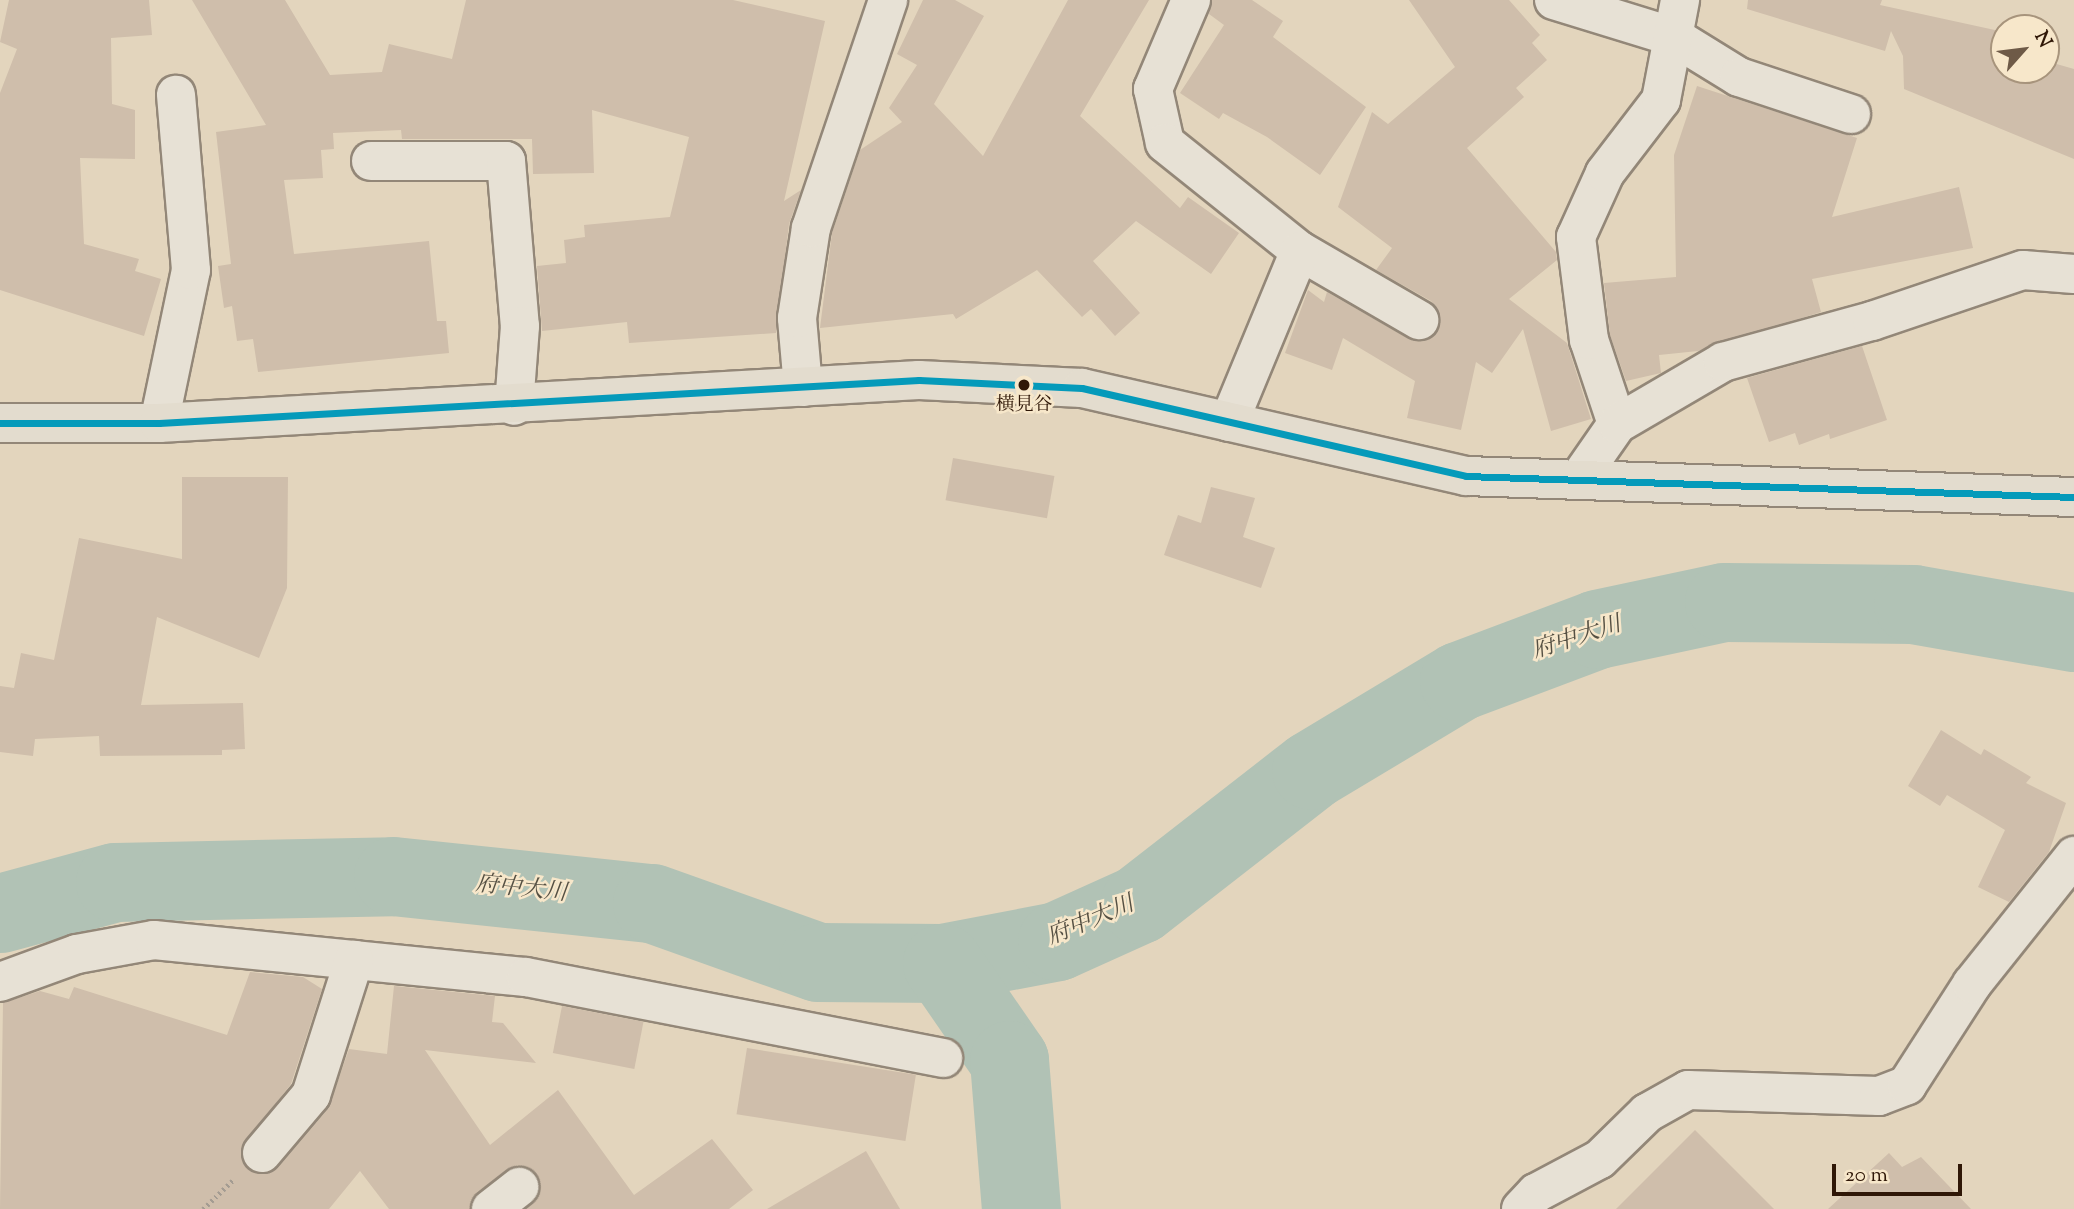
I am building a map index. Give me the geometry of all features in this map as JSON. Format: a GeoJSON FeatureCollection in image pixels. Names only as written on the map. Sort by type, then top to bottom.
{"type":"FeatureCollection","features":[{"type":"Feature","properties":{"kind":"main road"},"geometry":{"type":"LineString","coordinates":[[0,423],[159,423],[514,406],[919,380],[1082,388],[1466,476],[2074,497]]}},
{"type":"Feature","properties":{"kind":"street"},"geometry":{"type":"LineString","coordinates":[[803,387],[797,318],[811,228],[888,0]]}},
{"type":"Feature","properties":{"kind":"street"},"geometry":{"type":"LineString","coordinates":[[1191,0],[1153,89],[1165,143],[1300,251],[1419,320]]}},
{"type":"Feature","properties":{"kind":"street"},"geometry":{"type":"LineString","coordinates":[[1553,0],[1677,18],[1739,77],[1851,114]]}},
{"type":"Feature","properties":{"kind":"street"},"geometry":{"type":"LineString","coordinates":[[1617,424],[1589,340],[1576,237],[1605,173],[1661,100],[1677,18]]}},
{"type":"Feature","properties":{"kind":"street"},"geometry":{"type":"LineString","coordinates":[[159,423],[191,270],[176,95]]}},
{"type":"Feature","properties":{"kind":"street"},"geometry":{"type":"LineString","coordinates":[[371,161],[506,161],[520,326],[514,406]]}},
{"type":"Feature","properties":{"kind":"street"},"geometry":{"type":"LineString","coordinates":[[1229,422],[1300,251]]}},
{"type":"Feature","properties":{"kind":"street"},"geometry":{"type":"LineString","coordinates":[[1578,481],[1617,424],[1723,362],[1872,321],[2023,270],[2074,274]]}},
{"type":"Feature","properties":{"kind":"street"},"geometry":{"type":"LineString","coordinates":[[1521,1209],[1536,1193],[1600,1159],[1647,1113],[1688,1090],[1879,1096],[1907,1085],[1972,984],[2074,856]]}},
{"type":"Feature","properties":{"kind":"street"},"geometry":{"type":"LineString","coordinates":[[0,982],[77,954],[154,940],[526,977],[943,1058]]}},
{"type":"Feature","properties":{"kind":"street"},"geometry":{"type":"LineString","coordinates":[[262,1153],[311,1095],[335,1035],[354,960]]}},
{"type":"Feature","properties":{"kind":"building"},"geometry":{"type":"Polygon","coordinates":[[[9,0],[149,0],[152,35],[111,38],[112,104],[135,110],[135,159],[80,158],[84,244],[139,259],[135,271],[161,279],[144,336],[0,290],[0,93],[17,49],[0,42],[9,0]]]}},
{"type":"Feature","properties":{"kind":"building"},"geometry":{"type":"Polygon","coordinates":[[[192,0],[285,0],[330,75],[382,72],[389,44],[452,59],[466,0],[733,0],[825,21],[784,201],[801,190],[789,224],[776,333],[629,343],[627,322],[542,331],[537,266],[566,263],[564,240],[585,237],[584,225],[670,217],[689,137],[592,110],[594,173],[533,174],[532,139],[402,139],[401,130],[333,133],[334,149],[321,150],[323,178],[284,180],[294,254],[429,241],[437,321],[446,321],[449,353],[258,372],[253,339],[237,341],[232,306],[224,308],[218,266],[231,264],[216,132],[266,125],[192,0]]]}},
{"type":"Feature","properties":{"kind":"building"},"geometry":{"type":"Polygon","coordinates":[[[923,0],[955,0],[984,16],[934,104],[983,156],[1068,0],[1149,0],[1080,116],[1180,208],[1188,197],[1239,233],[1211,274],[1136,221],[1093,261],[1140,313],[1115,336],[1091,309],[1082,317],[1037,270],[956,319],[953,314],[820,328],[832,233],[860,150],[902,122],[889,108],[917,65],[897,54],[923,0]]]}},
{"type":"Feature","properties":{"kind":"building"},"geometry":{"type":"Polygon","coordinates":[[[1212,0],[1252,0],[1283,21],[1273,37],[1366,107],[1320,175],[1267,137],[1223,113],[1219,119],[1180,93],[1224,25],[1209,14],[1212,0]]]}},
{"type":"Feature","properties":{"kind":"building"},"geometry":{"type":"Polygon","coordinates":[[[1409,0],[1509,0],[1540,35],[1532,43],[1547,60],[1516,88],[1524,97],[1467,148],[1556,252],[1557,260],[1509,299],[1567,343],[1591,419],[1551,431],[1523,329],[1492,373],[1476,362],[1461,430],[1407,418],[1415,381],[1343,338],[1332,370],[1285,353],[1308,290],[1324,302],[1327,292],[1409,339],[1429,339],[1438,330],[1441,319],[1431,301],[1376,270],[1392,248],[1338,207],[1372,112],[1388,124],[1455,67],[1409,0]]]}},
{"type":"Feature","properties":{"kind":"building"},"geometry":{"type":"Polygon","coordinates":[[[1748,0],[1882,0],[1880,5],[1990,29],[1990,84],[2060,84],[2060,65],[2074,69],[2074,159],[1904,89],[1903,56],[1891,31],[1885,51],[1747,9],[1748,0]]]}},
{"type":"Feature","properties":{"kind":"building"},"geometry":{"type":"Polygon","coordinates":[[[1697,86],[1857,138],[1832,217],[1959,187],[1973,248],[1812,279],[1821,312],[1698,351],[1659,355],[1661,373],[1626,381],[1610,335],[1604,283],[1676,277],[1674,155],[1697,86]]]}},
{"type":"Feature","properties":{"kind":"building"},"geometry":{"type":"Polygon","coordinates":[[[1862,346],[1887,420],[1830,439],[1829,434],[1799,445],[1795,433],[1769,442],[1747,378],[1862,346]]]}},
{"type":"Feature","properties":{"kind":"building"},"geometry":{"type":"Polygon","coordinates":[[[953,458],[1054,476],[1047,518],[946,500],[953,458]]]}},
{"type":"Feature","properties":{"kind":"building"},"geometry":{"type":"Polygon","coordinates":[[[182,477],[288,477],[287,588],[259,658],[157,617],[141,705],[243,703],[245,749],[222,750],[222,755],[100,756],[99,736],[35,739],[33,756],[0,752],[0,686],[14,688],[21,653],[54,660],[79,538],[182,559],[182,477]]]}},
{"type":"Feature","properties":{"kind":"building"},"geometry":{"type":"Polygon","coordinates":[[[1211,487],[1255,498],[1243,537],[1275,548],[1261,588],[1164,555],[1178,515],[1201,523],[1211,487]]]}},
{"type":"Feature","properties":{"kind":"building"},"geometry":{"type":"Polygon","coordinates":[[[1941,730],[1981,755],[1984,749],[2031,777],[2026,783],[2066,803],[2049,852],[2009,902],[1978,887],[2005,830],[1947,795],[1940,806],[1908,786],[1941,730]]]}},
{"type":"Feature","properties":{"kind":"building"},"geometry":{"type":"Polygon","coordinates":[[[250,972],[303,977],[322,989],[291,1084],[241,1148],[242,1161],[257,1174],[278,1168],[328,1109],[349,1049],[387,1054],[394,986],[495,996],[492,1022],[503,1023],[536,1063],[425,1050],[490,1145],[558,1090],[634,1195],[712,1139],[753,1190],[729,1209],[526,1209],[540,1183],[528,1167],[517,1165],[477,1192],[470,1209],[389,1209],[360,1171],[329,1209],[0,1209],[3,1003],[40,991],[69,999],[74,987],[227,1035],[250,972]]]}},
{"type":"Feature","properties":{"kind":"building"},"geometry":{"type":"Polygon","coordinates":[[[562,1006],[643,1022],[634,1069],[553,1053],[562,1006]]]}},
{"type":"Feature","properties":{"kind":"building"},"geometry":{"type":"Polygon","coordinates":[[[747,1048],[916,1075],[905,1141],[737,1114],[747,1048]]]}},
{"type":"Feature","properties":{"kind":"building"},"geometry":{"type":"Polygon","coordinates":[[[1695,1130],[1774,1209],[1616,1209],[1695,1130]]]}},
{"type":"Feature","properties":{"kind":"building"},"geometry":{"type":"Polygon","coordinates":[[[866,1151],[900,1209],[767,1209],[866,1151]]]}},
{"type":"Feature","properties":{"kind":"building"},"geometry":{"type":"Polygon","coordinates":[[[1889,1153],[1902,1167],[1921,1157],[1971,1209],[1828,1209],[1889,1153]]]}},
{"type":"Feature","properties":{"kind":"waterway","name":"府中大川"},"geometry":{"type":"LineString","coordinates":[[0,913],[115,882],[393,876],[652,903],[818,962],[942,963],[1057,941],[1139,904],[1311,770],[1459,681],[1597,629],[1724,602],[1913,604],[2074,632]]}},
{"type":"Feature","properties":{"kind":"waterway"},"geometry":{"type":"LineString","coordinates":[[942,963],[1009,1060],[1021,1209]]}},
{"type":"Feature","properties":{"kind":"transit line"},"geometry":{"type":"LineString","coordinates":[[0,423],[159,423],[919,380],[1082,388],[1466,476],[2074,497]]}},
{"type":"Feature","properties":{"kind":"place","name":"横見谷"},"geometry":{"type":"Point","coordinates":[1024,385]}}]}
